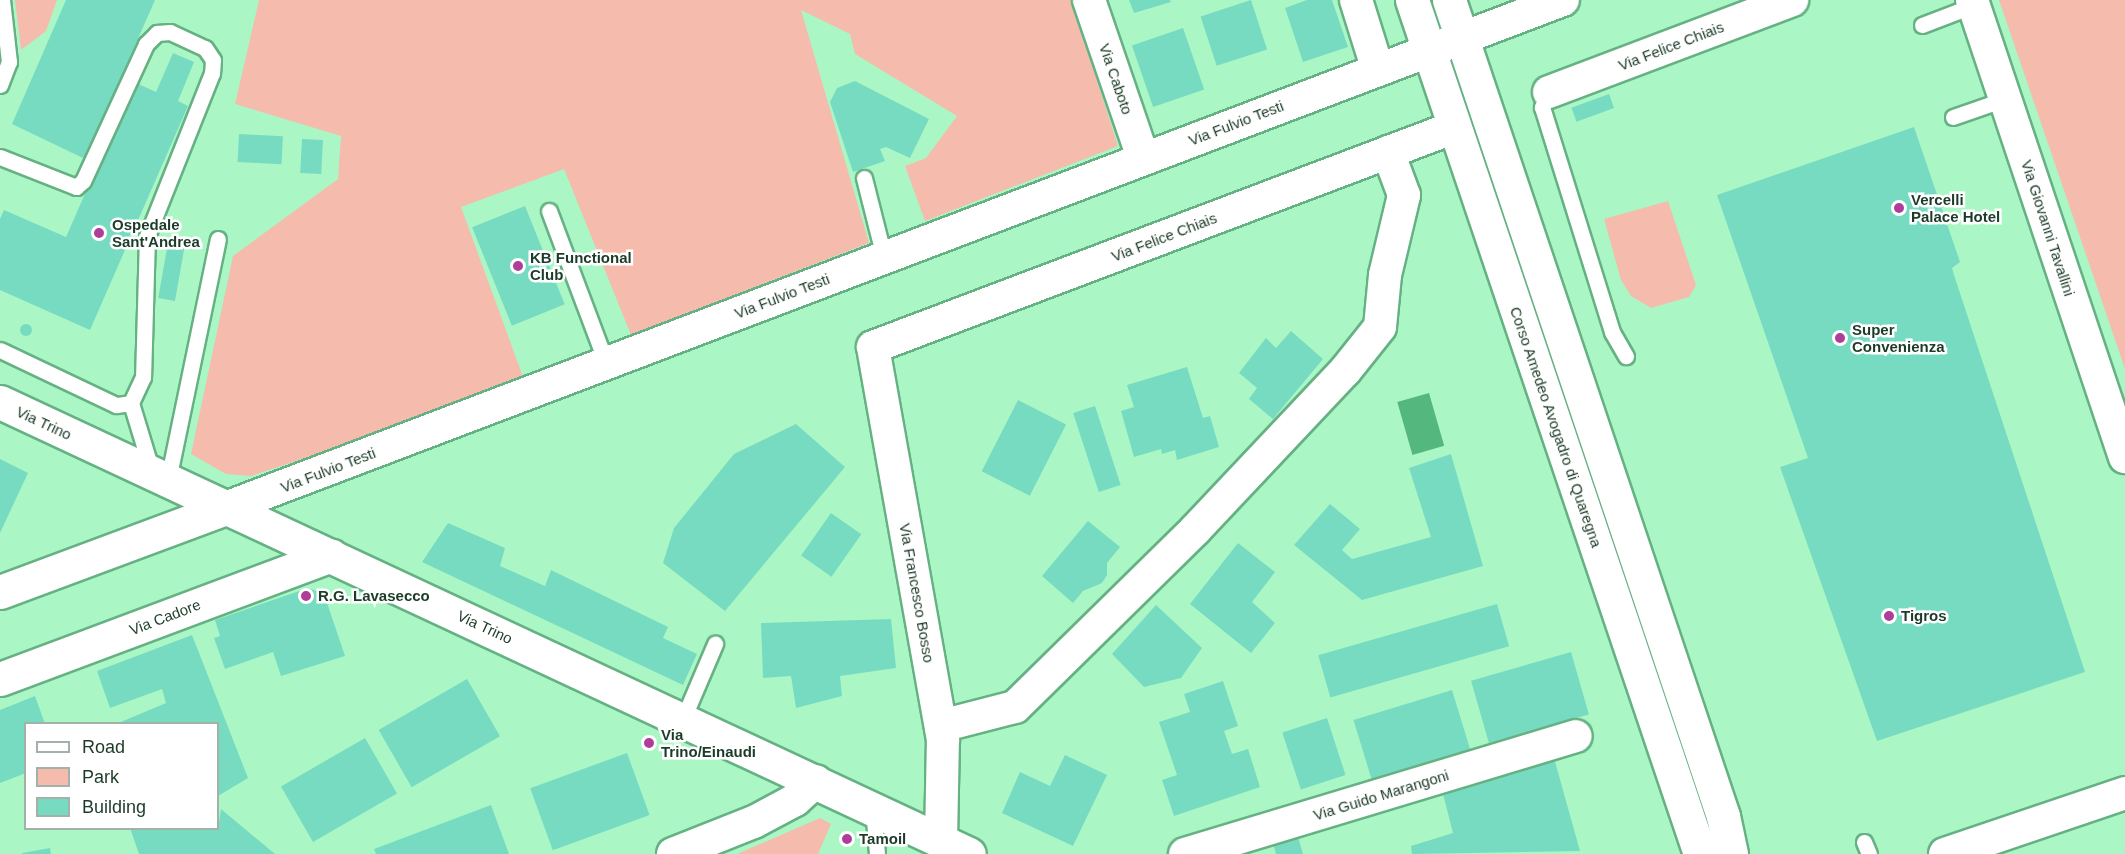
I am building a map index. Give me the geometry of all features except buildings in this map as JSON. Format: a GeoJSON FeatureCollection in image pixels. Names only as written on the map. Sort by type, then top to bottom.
{"type":"FeatureCollection","features":[{"type":"Feature","properties":{"kind":"main road","name":"Corso Amedeo Avogadro di Quaregna"},"geometry":{"type":"LineString","coordinates":[[1412,0],[1700,854]]}},
{"type":"Feature","properties":{"kind":"main road"},"geometry":{"type":"LineString","coordinates":[[1449,0],[1723,816],[1731,854]]}},
{"type":"Feature","properties":{"kind":"main road","name":"Via Trino"},"geometry":{"type":"LineString","coordinates":[[0,402],[955,847]]}},
{"type":"Feature","properties":{"kind":"main road","name":"Via Fulvio Testi"},"geometry":{"type":"LineString","coordinates":[[0,592],[228,507]]}},
{"type":"Feature","properties":{"kind":"main road","name":"Via Cadore"},"geometry":{"type":"LineString","coordinates":[[0,679],[331,555]]}},
{"type":"Feature","properties":{"kind":"street","name":"Via Caboto"},"geometry":{"type":"LineString","coordinates":[[1089,0],[1143,158]]}},
{"type":"Feature","properties":{"kind":"street"},"geometry":{"type":"LineString","coordinates":[[1356,0],[1378,70]]}},
{"type":"Feature","properties":{"kind":"street","name":"Via Fulvio Testi"},"geometry":{"type":"LineString","coordinates":[[228,507],[1429,51],[1462,38],[1510,9],[1563,0]]}},
{"type":"Feature","properties":{"kind":"street","name":"Via Felice Chiais"},"geometry":{"type":"LineString","coordinates":[[1549,92],[1792,0]]}},
{"type":"Feature","properties":{"kind":"street","name":"Via Giovanni Tavallini"},"geometry":{"type":"LineString","coordinates":[[1973,2],[2125,457]]}},
{"type":"Feature","properties":{"kind":"street","name":"Via Felice Chiais"},"geometry":{"type":"LineString","coordinates":[[873,347],[1455,127]]}},
{"type":"Feature","properties":{"kind":"street"},"geometry":{"type":"LineString","coordinates":[[941,726],[1015,706],[1203,521],[1345,371],[1380,327],[1385,275],[1404,195],[1388,152]]}},
{"type":"Feature","properties":{"kind":"street","name":"Via Francesco Bosso"},"geometry":{"type":"LineString","coordinates":[[873,347],[941,726],[955,847]]}},
{"type":"Feature","properties":{"kind":"street","name":"Via Guido Marangoni"},"geometry":{"type":"LineString","coordinates":[[1185,854],[1576,736]]}},
{"type":"Feature","properties":{"kind":"street"},"geometry":{"type":"LineString","coordinates":[[673,854],[754,822],[795,800],[816,781]]}},
{"type":"Feature","properties":{"kind":"street"},"geometry":{"type":"LineString","coordinates":[[1945,854],[2125,793]]}},
{"type":"Feature","properties":{"kind":"lane"},"geometry":{"type":"LineString","coordinates":[[0,85],[9,62],[3,0]]}},
{"type":"Feature","properties":{"kind":"lane"},"geometry":{"type":"LineString","coordinates":[[1922,25],[1973,2]]}},
{"type":"Feature","properties":{"kind":"lane"},"geometry":{"type":"LineString","coordinates":[[0,157],[76,188],[83,181],[146,44],[157,33],[170,32],[206,48],[213,60],[212,73],[147,236],[143,377],[130,403],[160,476]]}},
{"type":"Feature","properties":{"kind":"lane"},"geometry":{"type":"LineString","coordinates":[[1549,92],[1542,107],[1612,332],[1626,356]]}},
{"type":"Feature","properties":{"kind":"lane"},"geometry":{"type":"LineString","coordinates":[[1953,117],[2005,99]]}},
{"type":"Feature","properties":{"kind":"lane"},"geometry":{"type":"LineString","coordinates":[[864,178],[884,257]]}},
{"type":"Feature","properties":{"kind":"lane"},"geometry":{"type":"LineString","coordinates":[[549,211],[606,363]]}},
{"type":"Feature","properties":{"kind":"lane"},"geometry":{"type":"LineString","coordinates":[[160,476],[218,239]]}},
{"type":"Feature","properties":{"kind":"lane"},"geometry":{"type":"LineString","coordinates":[[0,350],[116,405],[130,403]]}},
{"type":"Feature","properties":{"kind":"lane"},"geometry":{"type":"LineString","coordinates":[[683,719],[715,644]]}},
{"type":"Feature","properties":{"kind":"lane"},"geometry":{"type":"LineString","coordinates":[[873,808],[877,854]]}},
{"type":"Feature","properties":{"kind":"green space"},"geometry":{"type":"Polygon","coordinates":[[[15,0],[57,0],[46,31],[21,50],[15,0]]]}},
{"type":"Feature","properties":{"kind":"green space"},"geometry":{"type":"Polygon","coordinates":[[[259,0],[1071,0],[1118,146],[925,221],[905,166],[926,158],[957,116],[855,54],[850,34],[801,10],[869,243],[631,335],[564,169],[461,207],[523,377],[386,431],[251,476],[226,474],[191,454],[233,256],[338,179],[341,136],[235,104],[259,0]]]}},
{"type":"Feature","properties":{"kind":"green space"},"geometry":{"type":"Polygon","coordinates":[[[1999,0],[2125,0],[2125,369],[1999,0]]]}},
{"type":"Feature","properties":{"kind":"green space"},"geometry":{"type":"Polygon","coordinates":[[[1668,201],[1696,285],[1689,297],[1651,308],[1631,296],[1621,280],[1604,219],[1668,201]]]}},
{"type":"Feature","properties":{"kind":"green space"},"geometry":{"type":"Polygon","coordinates":[[[820,818],[831,824],[818,854],[737,854],[820,818]]]}},
{"type":"Feature","properties":{"kind":"shaded area"},"geometry":{"type":"Polygon","coordinates":[[[1429,393],[1444,446],[1412,455],[1397,402],[1429,393]]]}},
{"type":"Feature","properties":{"kind":"place","name":"Vercelli Palace Hotel"},"geometry":{"type":"Point","coordinates":[1899,208]}},
{"type":"Feature","properties":{"kind":"place","name":"Ospedale Sant'Andrea"},"geometry":{"type":"Point","coordinates":[99,233]}},
{"type":"Feature","properties":{"kind":"place","name":"KB Functional Club"},"geometry":{"type":"Point","coordinates":[518,266]}},
{"type":"Feature","properties":{"kind":"place","name":"Super Convenienza"},"geometry":{"type":"Point","coordinates":[1840,338]}},
{"type":"Feature","properties":{"kind":"place","name":"R.G. Lavasecco"},"geometry":{"type":"Point","coordinates":[306,596]}},
{"type":"Feature","properties":{"kind":"place","name":"Tigros"},"geometry":{"type":"Point","coordinates":[1889,616]}},
{"type":"Feature","properties":{"kind":"place","name":"Via Trino/Einaudi"},"geometry":{"type":"Point","coordinates":[649,743]}},
{"type":"Feature","properties":{"kind":"place","name":"Tamoil"},"geometry":{"type":"Point","coordinates":[847,839]}}]}
